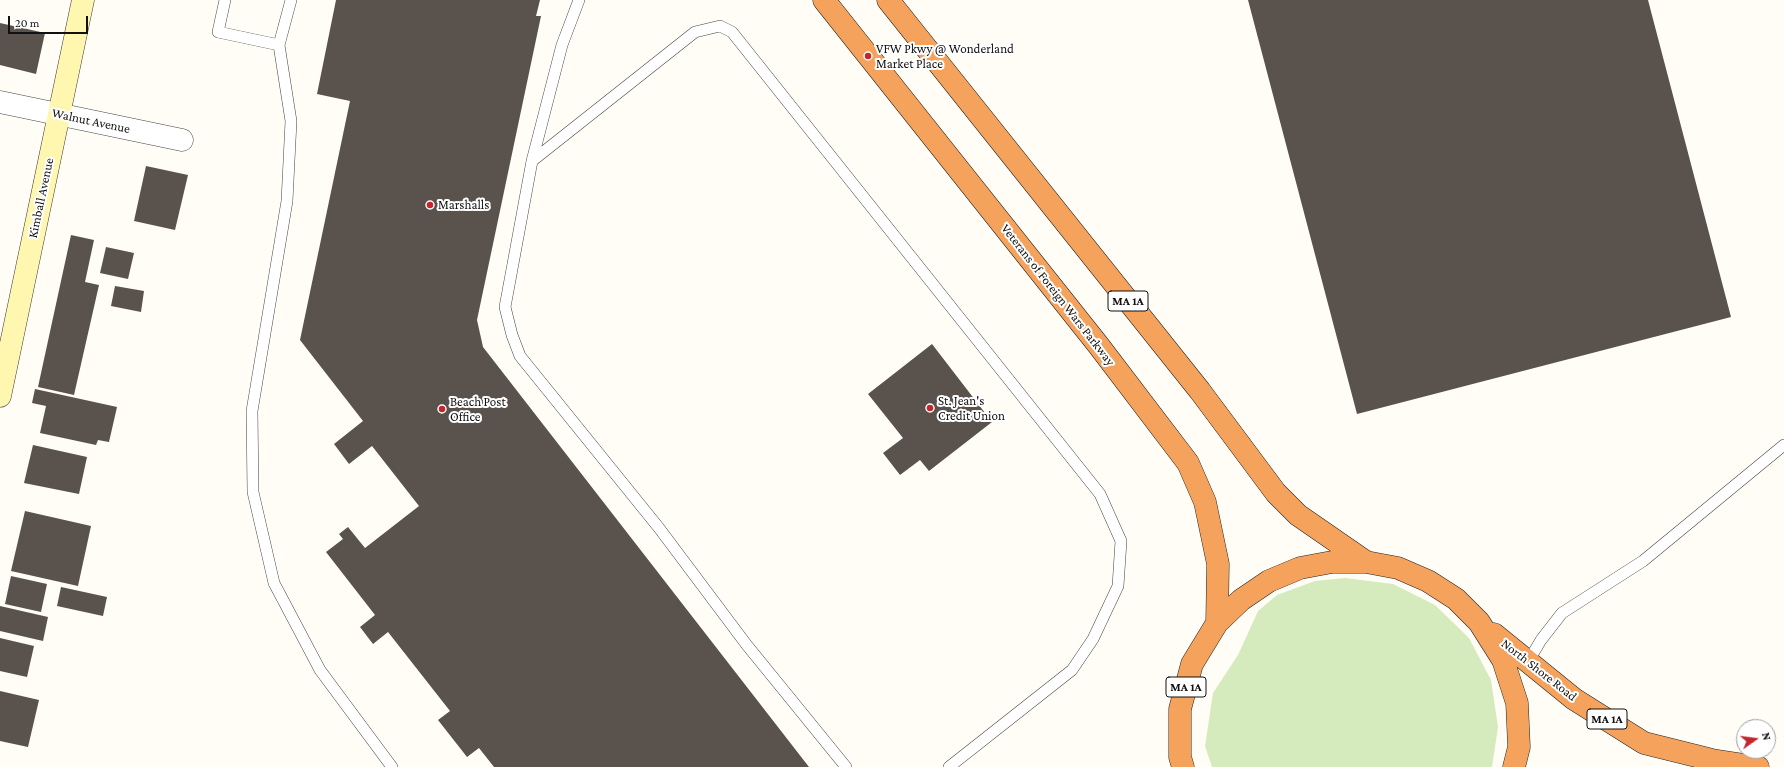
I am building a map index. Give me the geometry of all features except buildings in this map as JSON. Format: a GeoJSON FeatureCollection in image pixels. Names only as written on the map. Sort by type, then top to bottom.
{"type":"FeatureCollection","features":[{"type":"Feature","properties":{"kind":"highway","name":"Veterans of Foreign Wars Parkway"},"geometry":{"type":"LineString","coordinates":[[824,0],[1098,346],[1188,464],[1205,502],[1218,564],[1217,623]]}},
{"type":"Feature","properties":{"kind":"highway","name":"MA 1A"},"geometry":{"type":"LineString","coordinates":[[888,0],[1200,392],[1276,493],[1298,515],[1366,562],[1398,568],[1428,581],[1456,599],[1479,622]]}},
{"type":"Feature","properties":{"kind":"highway"},"geometry":{"type":"LineString","coordinates":[[1217,623],[1241,600],[1268,581],[1300,568],[1332,562],[1366,562]]}},
{"type":"Feature","properties":{"kind":"highway"},"geometry":{"type":"LineString","coordinates":[[1479,622],[1503,660],[1516,702],[1518,747],[1514,767]]}},
{"type":"Feature","properties":{"kind":"highway","name":"North Shore Road"},"geometry":{"type":"LineString","coordinates":[[1479,622],[1574,699],[1644,743],[1712,760],[1758,767]]}},
{"type":"Feature","properties":{"kind":"highway","name":"MA 1A"},"geometry":{"type":"LineString","coordinates":[[1179,764],[1180,709],[1192,664],[1217,623]]}},
{"type":"Feature","properties":{"kind":"street","name":"Kimball Avenue"},"geometry":{"type":"LineString","coordinates":[[0,396],[83,0]]}},
{"type":"Feature","properties":{"kind":"street","name":"Walnut Avenue"},"geometry":{"type":"LineString","coordinates":[[0,102],[182,140]]}},
{"type":"Feature","properties":{"kind":"lane"},"geometry":{"type":"LineString","coordinates":[[225,0],[218,32],[279,45]]}},
{"type":"Feature","properties":{"kind":"lane"},"geometry":{"type":"LineString","coordinates":[[291,0],[279,45],[291,121],[286,201],[252,411],[253,492],[274,583],[320,670],[392,767]]}},
{"type":"Feature","properties":{"kind":"lane"},"geometry":{"type":"LineString","coordinates":[[579,0],[562,45],[532,161],[505,307],[512,334],[520,356],[663,534],[746,644],[846,767]]}},
{"type":"Feature","properties":{"kind":"lane"},"geometry":{"type":"LineString","coordinates":[[532,161],[695,32],[720,26],[732,32],[1100,494],[1121,541],[1118,586],[1093,639],[1072,670],[949,767]]}},
{"type":"Feature","properties":{"kind":"lane"},"geometry":{"type":"LineString","coordinates":[[1528,662],[1541,640],[1562,613],[1643,561],[1784,445]]}},
{"type":"Feature","properties":{"kind":"green space"},"geometry":{"type":"Polygon","coordinates":[[[1345,578],[1393,584],[1435,605],[1469,638],[1491,680],[1498,727],[1492,767],[1212,767],[1205,746],[1213,693],[1238,655],[1258,611],[1277,595],[1315,581],[1345,578]]]}},
{"type":"Feature","properties":{"kind":"place","name":"VFW Pkwy @ Wonderland Market Place"},"geometry":{"type":"Point","coordinates":[868,56]}},
{"type":"Feature","properties":{"kind":"place","name":"Marshalls"},"geometry":{"type":"Point","coordinates":[430,205]}},
{"type":"Feature","properties":{"kind":"place","name":"St. Jean's Credit Union"},"geometry":{"type":"Point","coordinates":[930,408]}},
{"type":"Feature","properties":{"kind":"place","name":"Beach Post Office"},"geometry":{"type":"Point","coordinates":[442,409]}}]}
